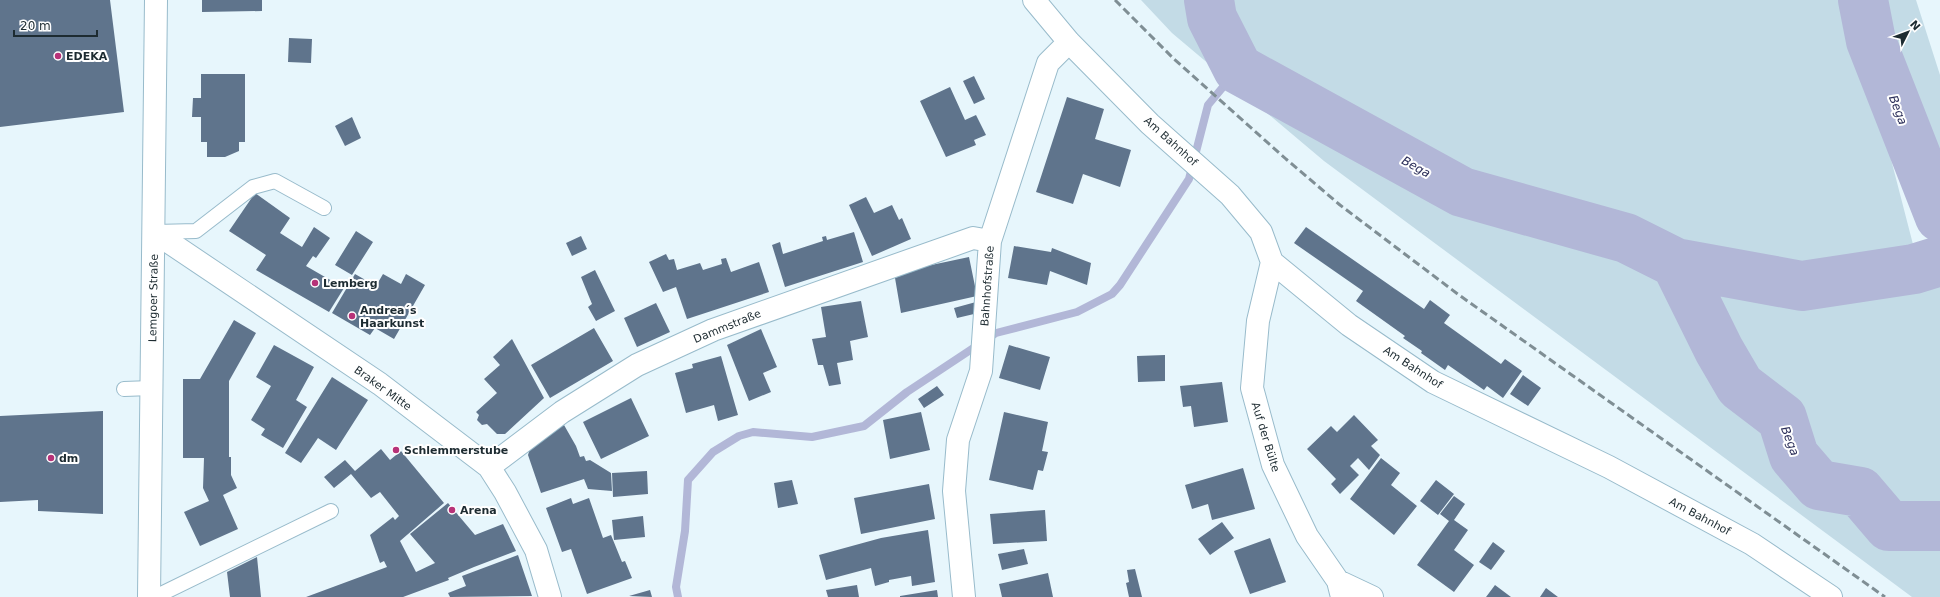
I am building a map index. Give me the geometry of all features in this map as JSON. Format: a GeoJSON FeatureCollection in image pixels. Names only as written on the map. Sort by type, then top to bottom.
{"type":"FeatureCollection","features":[{"type":"Feature","properties":{"kind":"street","name":"Lemgoer Straße"},"geometry":{"type":"LineString","coordinates":[[149,597],[156,0]]}},
{"type":"Feature","properties":{"kind":"street"},"geometry":{"type":"LineString","coordinates":[[1034,0],[1068,42]]}},
{"type":"Feature","properties":{"kind":"street","name":"Am Bahnhof"},"geometry":{"type":"LineString","coordinates":[[1068,42],[1150,124],[1230,195],[1260,232],[1272,262],[1349,325],[1433,382],[1609,467],[1745,540],[1831,597]]}},
{"type":"Feature","properties":{"kind":"street","name":"Bahnhofstraße"},"geometry":{"type":"LineString","coordinates":[[964,597],[954,491],[958,440],[981,371],[990,241],[1048,63],[1068,42]]}},
{"type":"Feature","properties":{"kind":"street","name":"Braker Mitte"},"geometry":{"type":"LineString","coordinates":[[154,232],[380,384],[489,467],[505,492],[536,550],[550,597]]}},
{"type":"Feature","properties":{"kind":"street","name":"Dammstraße"},"geometry":{"type":"LineString","coordinates":[[489,467],[562,412],[637,365],[713,330],[973,238],[990,241]]}},
{"type":"Feature","properties":{"kind":"street","name":"Auf der Bülte"},"geometry":{"type":"LineString","coordinates":[[1272,262],[1258,321],[1252,388],[1273,464],[1307,536],[1340,589]]}},
{"type":"Feature","properties":{"kind":"street"},"geometry":{"type":"LineString","coordinates":[[1340,589],[1372,597]]}},
{"type":"Feature","properties":{"kind":"lane"},"geometry":{"type":"LineString","coordinates":[[154,232],[196,231],[253,187],[275,181],[324,208]]}},
{"type":"Feature","properties":{"kind":"lane"},"geometry":{"type":"LineString","coordinates":[[124,389],[151,388]]}},
{"type":"Feature","properties":{"kind":"lane"},"geometry":{"type":"LineString","coordinates":[[155,597],[331,511]]}},
{"type":"Feature","properties":{"kind":"shaded area"},"geometry":{"type":"Polygon","coordinates":[[[1141,0],[1853,0],[1862,47],[1916,256],[1805,276],[1730,274],[1730,298],[1802,296],[1940,273],[1940,597],[1912,597],[1324,161],[1172,33],[1141,0]]]}},
{"type":"Feature","properties":{"kind":"shaded area"},"geometry":{"type":"Polygon","coordinates":[[[1870,0],[1916,0],[1940,75],[1940,191],[1877,40],[1870,0]]]}},
{"type":"Feature","properties":{"kind":"building","name":"EDEKA"},"geometry":{"type":"Polygon","coordinates":[[[0,0],[110,0],[124,112],[0,127],[0,0]]]}},
{"type":"Feature","properties":{"kind":"building"},"geometry":{"type":"Polygon","coordinates":[[[202,0],[262,0],[262,11],[202,12],[202,0]]]}},
{"type":"Feature","properties":{"kind":"building"},"geometry":{"type":"Polygon","coordinates":[[[289,38],[312,39],[311,63],[288,62],[289,38]]]}},
{"type":"Feature","properties":{"kind":"building"},"geometry":{"type":"Polygon","coordinates":[[[201,74],[245,74],[245,142],[239,142],[239,151],[225,157],[207,157],[207,142],[201,142],[201,117],[192,117],[193,98],[201,98],[201,74]]]}},
{"type":"Feature","properties":{"kind":"building"},"geometry":{"type":"Polygon","coordinates":[[[974,76],[985,99],[974,104],[963,81],[974,76]]]}},
{"type":"Feature","properties":{"kind":"building"},"geometry":{"type":"Polygon","coordinates":[[[950,87],[965,120],[976,115],[986,135],[974,140],[976,145],[946,157],[920,101],[950,87]]]}},
{"type":"Feature","properties":{"kind":"building"},"geometry":{"type":"Polygon","coordinates":[[[1067,97],[1104,109],[1095,139],[1131,150],[1120,187],[1083,174],[1073,204],[1036,192],[1067,97]]]}},
{"type":"Feature","properties":{"kind":"building"},"geometry":{"type":"Polygon","coordinates":[[[352,117],[361,138],[345,146],[335,126],[352,117]]]}},
{"type":"Feature","properties":{"kind":"building"},"geometry":{"type":"Polygon","coordinates":[[[255,193],[290,218],[280,233],[302,247],[314,227],[330,238],[316,258],[313,256],[306,266],[344,288],[329,312],[256,270],[266,255],[229,231],[255,193]]]}},
{"type":"Feature","properties":{"kind":"building"},"geometry":{"type":"Polygon","coordinates":[[[866,197],[874,213],[892,205],[899,220],[902,218],[911,239],[872,256],[849,205],[866,197]]]}},
{"type":"Feature","properties":{"kind":"building"},"geometry":{"type":"Polygon","coordinates":[[[1306,227],[1424,309],[1430,300],[1450,315],[1444,323],[1501,364],[1505,359],[1522,371],[1503,398],[1487,386],[1484,390],[1448,365],[1445,370],[1403,338],[1405,336],[1356,301],[1363,291],[1294,243],[1306,227]]]}},
{"type":"Feature","properties":{"kind":"building"},"geometry":{"type":"Polygon","coordinates":[[[356,231],[373,242],[352,275],[335,265],[356,231]]]}},
{"type":"Feature","properties":{"kind":"building"},"geometry":{"type":"Polygon","coordinates":[[[854,232],[863,262],[785,287],[772,245],[780,242],[783,254],[823,241],[822,237],[826,236],[827,240],[854,232]]]}},
{"type":"Feature","properties":{"kind":"building"},"geometry":{"type":"Polygon","coordinates":[[[581,236],[587,249],[572,256],[566,243],[581,236]]]}},
{"type":"Feature","properties":{"kind":"building"},"geometry":{"type":"Polygon","coordinates":[[[1014,246],[1051,252],[1052,248],[1091,263],[1087,285],[1050,271],[1047,285],[1008,278],[1014,246]]]}},
{"type":"Feature","properties":{"kind":"building"},"geometry":{"type":"Polygon","coordinates":[[[666,254],[669,260],[674,259],[677,270],[700,263],[703,270],[722,264],[721,259],[726,258],[731,272],[759,262],[769,292],[687,319],[676,287],[663,292],[649,262],[666,254]]]}},
{"type":"Feature","properties":{"kind":"building"},"geometry":{"type":"Polygon","coordinates":[[[969,257],[977,296],[901,313],[895,278],[922,267],[969,257]]]}},
{"type":"Feature","properties":{"kind":"building"},"geometry":{"type":"Polygon","coordinates":[[[595,270],[615,311],[596,321],[588,307],[592,304],[581,277],[595,270]]]}},
{"type":"Feature","properties":{"kind":"building"},"geometry":{"type":"Polygon","coordinates":[[[355,274],[376,286],[383,274],[401,284],[406,274],[425,285],[394,339],[375,328],[370,335],[332,313],[355,274]]]}},
{"type":"Feature","properties":{"kind":"building"},"geometry":{"type":"Polygon","coordinates":[[[861,301],[868,337],[850,341],[853,360],[837,363],[841,384],[829,386],[823,365],[818,365],[812,339],[826,337],[821,307],[861,301]]]}},
{"type":"Feature","properties":{"kind":"building"},"geometry":{"type":"Polygon","coordinates":[[[976,302],[974,314],[957,318],[954,308],[976,302]]]}},
{"type":"Feature","properties":{"kind":"building"},"geometry":{"type":"Polygon","coordinates":[[[656,303],[670,332],[637,347],[624,318],[656,303]]]}},
{"type":"Feature","properties":{"kind":"building"},"geometry":{"type":"Polygon","coordinates":[[[234,320],[256,333],[229,381],[229,457],[231,457],[231,475],[237,488],[223,495],[238,529],[200,546],[184,512],[209,501],[203,488],[204,458],[183,458],[183,379],[200,379],[234,320]]]}},
{"type":"Feature","properties":{"kind":"building"},"geometry":{"type":"Polygon","coordinates":[[[594,328],[613,361],[550,398],[531,365],[594,328]]]}},
{"type":"Feature","properties":{"kind":"building"},"geometry":{"type":"Polygon","coordinates":[[[761,329],[777,367],[763,373],[771,392],[749,401],[727,345],[761,329]]]}},
{"type":"Feature","properties":{"kind":"building"},"geometry":{"type":"Polygon","coordinates":[[[512,339],[544,398],[505,434],[497,434],[487,424],[482,425],[477,420],[479,415],[476,412],[497,393],[484,379],[500,365],[493,357],[512,339]]]}},
{"type":"Feature","properties":{"kind":"building"},"geometry":{"type":"Polygon","coordinates":[[[274,345],[314,367],[296,400],[307,407],[283,448],[261,435],[265,429],[251,420],[271,386],[256,377],[274,345]]]}},
{"type":"Feature","properties":{"kind":"building"},"geometry":{"type":"Polygon","coordinates":[[[1009,345],[1050,357],[1040,390],[999,378],[1009,345]]]}},
{"type":"Feature","properties":{"kind":"building"},"geometry":{"type":"Polygon","coordinates":[[[1165,355],[1165,381],[1138,382],[1137,356],[1165,355]]]}},
{"type":"Feature","properties":{"kind":"building"},"geometry":{"type":"Polygon","coordinates":[[[721,356],[738,415],[718,421],[714,405],[686,413],[675,373],[693,368],[692,364],[721,356]]]}},
{"type":"Feature","properties":{"kind":"building"},"geometry":{"type":"Polygon","coordinates":[[[1523,375],[1541,388],[1528,406],[1510,394],[1523,375]]]}},
{"type":"Feature","properties":{"kind":"building"},"geometry":{"type":"Polygon","coordinates":[[[332,377],[368,400],[336,450],[318,438],[301,463],[285,453],[332,377]]]}},
{"type":"Feature","properties":{"kind":"building"},"geometry":{"type":"Polygon","coordinates":[[[1222,382],[1228,422],[1194,427],[1191,406],[1183,407],[1180,386],[1222,382]]]}},
{"type":"Feature","properties":{"kind":"building"},"geometry":{"type":"Polygon","coordinates":[[[937,386],[944,395],[924,408],[918,399],[937,386]]]}},
{"type":"Feature","properties":{"kind":"building"},"geometry":{"type":"Polygon","coordinates":[[[631,398],[649,436],[601,459],[583,422],[631,398]]]}},
{"type":"Feature","properties":{"kind":"building","name":"dm"},"geometry":{"type":"Polygon","coordinates":[[[103,411],[103,514],[38,511],[38,500],[0,502],[0,416],[103,411]]]}},
{"type":"Feature","properties":{"kind":"building"},"geometry":{"type":"Polygon","coordinates":[[[921,412],[930,450],[890,459],[883,420],[921,412]]]}},
{"type":"Feature","properties":{"kind":"building"},"geometry":{"type":"Polygon","coordinates":[[[1004,412],[1048,422],[1042,451],[1048,452],[1043,471],[1038,470],[1033,490],[989,480],[1004,412]]]}},
{"type":"Feature","properties":{"kind":"building"},"geometry":{"type":"Polygon","coordinates":[[[1354,415],[1378,440],[1371,446],[1380,455],[1369,470],[1358,458],[1350,466],[1359,475],[1340,494],[1331,484],[1336,479],[1307,449],[1331,426],[1337,432],[1354,415]]]}},
{"type":"Feature","properties":{"kind":"building"},"geometry":{"type":"Polygon","coordinates":[[[564,425],[576,446],[580,457],[584,456],[586,461],[590,460],[611,473],[612,491],[588,489],[584,479],[541,493],[528,455],[531,445],[564,425]]]}},
{"type":"Feature","properties":{"kind":"building"},"geometry":{"type":"Polygon","coordinates":[[[381,449],[390,460],[401,451],[444,503],[400,541],[416,572],[435,563],[410,534],[448,503],[475,535],[503,524],[516,551],[448,578],[449,580],[403,597],[306,597],[387,567],[384,561],[380,563],[370,535],[393,517],[395,520],[399,516],[380,492],[371,498],[351,474],[334,488],[324,477],[345,460],[355,471],[381,449]]]}},
{"type":"Feature","properties":{"kind":"building"},"geometry":{"type":"Polygon","coordinates":[[[1381,458],[1400,473],[1391,485],[1417,506],[1394,535],[1350,499],[1381,458]]]}},
{"type":"Feature","properties":{"kind":"building"},"geometry":{"type":"Polygon","coordinates":[[[1243,468],[1255,509],[1212,520],[1208,504],[1192,509],[1185,485],[1243,468]]]}},
{"type":"Feature","properties":{"kind":"building"},"geometry":{"type":"Polygon","coordinates":[[[647,471],[648,494],[613,497],[612,473],[647,471]]]}},
{"type":"Feature","properties":{"kind":"building"},"geometry":{"type":"Polygon","coordinates":[[[792,480],[798,504],[778,508],[774,483],[792,480]]]}},
{"type":"Feature","properties":{"kind":"building"},"geometry":{"type":"Polygon","coordinates":[[[1436,480],[1454,494],[1438,515],[1420,501],[1436,480]]]}},
{"type":"Feature","properties":{"kind":"building"},"geometry":{"type":"Polygon","coordinates":[[[929,484],[935,519],[861,534],[854,498],[929,484]]]}},
{"type":"Feature","properties":{"kind":"building"},"geometry":{"type":"Polygon","coordinates":[[[1454,496],[1465,504],[1454,520],[1468,530],[1454,550],[1474,565],[1454,592],[1417,565],[1449,521],[1440,514],[1454,496]]]}},
{"type":"Feature","properties":{"kind":"building"},"geometry":{"type":"Polygon","coordinates":[[[571,498],[573,504],[589,498],[603,538],[611,535],[622,562],[625,561],[632,578],[587,594],[571,549],[562,552],[546,508],[571,498]]]}},
{"type":"Feature","properties":{"kind":"building"},"geometry":{"type":"Polygon","coordinates":[[[1045,510],[1047,541],[993,544],[990,514],[1045,510]]]}},
{"type":"Feature","properties":{"kind":"building"},"geometry":{"type":"Polygon","coordinates":[[[643,516],[645,537],[614,540],[612,520],[643,516]]]}},
{"type":"Feature","properties":{"kind":"building"},"geometry":{"type":"Polygon","coordinates":[[[1222,522],[1234,538],[1210,555],[1198,539],[1222,522]]]}},
{"type":"Feature","properties":{"kind":"building"},"geometry":{"type":"Polygon","coordinates":[[[928,530],[935,582],[912,586],[911,576],[889,580],[889,582],[875,586],[871,568],[826,580],[819,555],[881,538],[928,530]]]}},
{"type":"Feature","properties":{"kind":"building"},"geometry":{"type":"Polygon","coordinates":[[[1270,538],[1286,582],[1250,594],[1234,551],[1270,538]]]}},
{"type":"Feature","properties":{"kind":"building"},"geometry":{"type":"Polygon","coordinates":[[[1493,542],[1505,551],[1491,570],[1479,562],[1493,542]]]}},
{"type":"Feature","properties":{"kind":"building"},"geometry":{"type":"Polygon","coordinates":[[[1024,549],[1028,564],[1002,570],[998,554],[1024,549]]]}},
{"type":"Feature","properties":{"kind":"building"},"geometry":{"type":"Polygon","coordinates":[[[518,555],[532,596],[450,597],[448,593],[466,586],[462,576],[518,555]]]}},
{"type":"Feature","properties":{"kind":"building"},"geometry":{"type":"Polygon","coordinates":[[[257,557],[261,597],[230,597],[227,572],[257,557]]]}},
{"type":"Feature","properties":{"kind":"building"},"geometry":{"type":"Polygon","coordinates":[[[1135,569],[1142,597],[1129,597],[1126,583],[1129,582],[1127,570],[1135,569]]]}},
{"type":"Feature","properties":{"kind":"building"},"geometry":{"type":"Polygon","coordinates":[[[1048,573],[1053,597],[1002,597],[999,584],[1048,573]]]}},
{"type":"Feature","properties":{"kind":"building"},"geometry":{"type":"Polygon","coordinates":[[[857,585],[859,597],[828,597],[826,590],[857,585]]]}},
{"type":"Feature","properties":{"kind":"building"},"geometry":{"type":"Polygon","coordinates":[[[1495,585],[1511,597],[1486,597],[1495,585]]]}},
{"type":"Feature","properties":{"kind":"building"},"geometry":{"type":"Polygon","coordinates":[[[1546,588],[1558,597],[1540,597],[1546,588]]]}},
{"type":"Feature","properties":{"kind":"building"},"geometry":{"type":"Polygon","coordinates":[[[650,590],[652,597],[629,596],[650,590]]]}},
{"type":"Feature","properties":{"kind":"building"},"geometry":{"type":"Polygon","coordinates":[[[937,590],[938,597],[900,597],[900,596],[937,590]]]}},
{"type":"Feature","properties":{"kind":"waterway","name":"Bega"},"geometry":{"type":"LineString","coordinates":[[1209,0],[1212,18],[1238,69],[1462,192],[1626,238],[1676,263],[1719,350],[1740,386],[1782,418],[1794,456],[1819,485],[1860,492],[1889,526],[1940,526]]}},
{"type":"Feature","properties":{"kind":"waterway","name":"Bega"},"geometry":{"type":"LineString","coordinates":[[1863,0],[1871,41],[1940,217]]}},
{"type":"Feature","properties":{"kind":"waterway"},"geometry":{"type":"LineString","coordinates":[[678,597],[676,587],[685,531],[688,480],[713,452],[739,436],[753,432],[812,437],[864,426],[907,392],[996,333],[1077,312],[1112,294],[1120,285],[1189,179],[1208,105],[1238,69]]}},
{"type":"Feature","properties":{"kind":"waterway","name":"Bega"},"geometry":{"type":"LineString","coordinates":[[1676,263],[1802,286],[1914,269],[1940,261]]}},
{"type":"Feature","properties":{"kind":"railway"},"geometry":{"type":"LineString","coordinates":[[1115,0],[1174,59],[1340,205],[1459,295],[1885,597]]}},
{"type":"Feature","properties":{"kind":"place","name":"EDEKA"},"geometry":{"type":"Point","coordinates":[58,56]}},
{"type":"Feature","properties":{"kind":"place","name":"Lemberg"},"geometry":{"type":"Point","coordinates":[315,283]}},
{"type":"Feature","properties":{"kind":"place","name":"Andrea´s Haarkunst"},"geometry":{"type":"Point","coordinates":[352,316]}},
{"type":"Feature","properties":{"kind":"place","name":"Schlemmerstube"},"geometry":{"type":"Point","coordinates":[396,450]}},
{"type":"Feature","properties":{"kind":"place","name":"dm"},"geometry":{"type":"Point","coordinates":[51,458]}},
{"type":"Feature","properties":{"kind":"place","name":"Arena"},"geometry":{"type":"Point","coordinates":[452,510]}}]}
